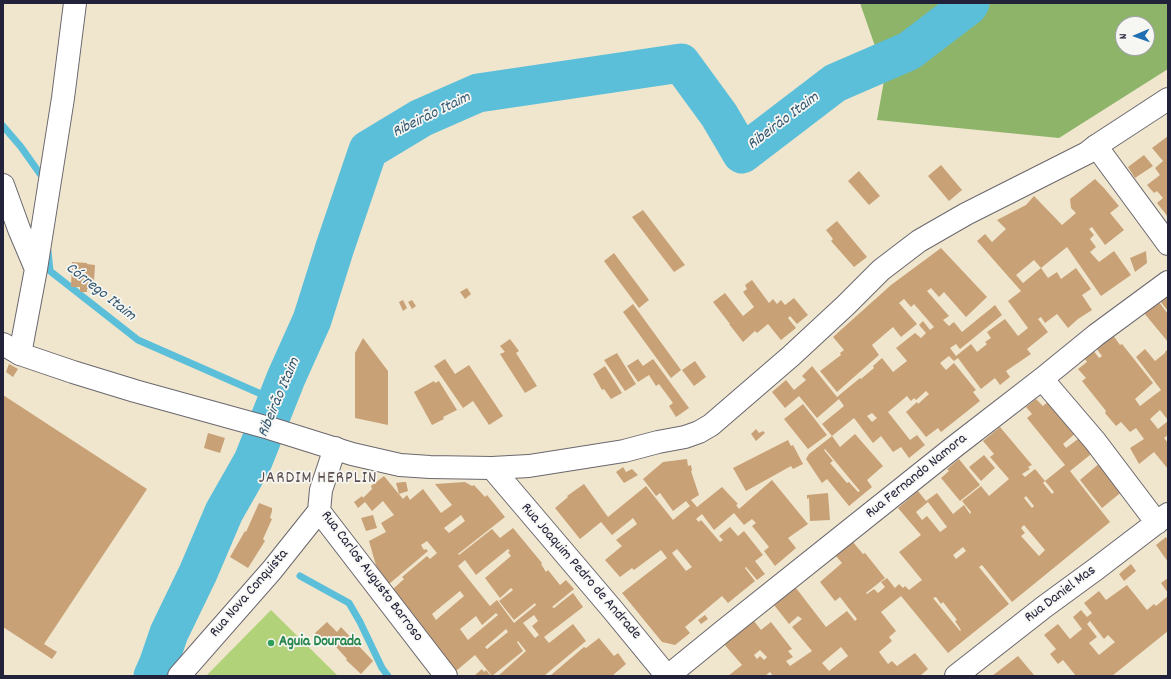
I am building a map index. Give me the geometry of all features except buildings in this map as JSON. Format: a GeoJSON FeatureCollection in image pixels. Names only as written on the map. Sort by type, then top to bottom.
{"type":"FeatureCollection","features":[{"type":"Feature","properties":{"kind":"street"},"geometry":{"type":"LineString","coordinates":[[75,3],[63,98],[36,269],[12,349],[72,372],[135,391],[295,436],[352,454],[400,465],[492,468],[529,466],[624,451],[685,437],[699,432],[711,425],[791,356],[880,270],[919,241],[966,214],[1087,153],[1168,99]]}},
{"type":"Feature","properties":{"kind":"street"},"geometry":{"type":"LineString","coordinates":[[1096,146],[1168,244]]}},
{"type":"Feature","properties":{"kind":"street"},"geometry":{"type":"LineString","coordinates":[[3,185],[36,269]]}},
{"type":"Feature","properties":{"kind":"street","name":"Rua Fernando Namora"},"geometry":{"type":"LineString","coordinates":[[668,676],[1096,335],[1168,282]]}},
{"type":"Feature","properties":{"kind":"street"},"geometry":{"type":"LineString","coordinates":[[1042,379],[1162,519]]}},
{"type":"Feature","properties":{"kind":"street","name":"Rua Carlos Augusto Barroso"},"geometry":{"type":"LineString","coordinates":[[335,448],[321,490],[319,511],[446,676]]}},
{"type":"Feature","properties":{"kind":"street","name":"Rua Joaquim Pedro de Andrade"},"geometry":{"type":"LineString","coordinates":[[492,468],[518,501],[668,676]]}},
{"type":"Feature","properties":{"kind":"street","name":"Rua Nova Conquista"},"geometry":{"type":"LineString","coordinates":[[179,676],[272,570],[319,511]]}},
{"type":"Feature","properties":{"kind":"street","name":"Rua Daniel Mas"},"geometry":{"type":"LineString","coordinates":[[956,676],[1044,607],[1162,519]]}},
{"type":"Feature","properties":{"kind":"green space"},"geometry":{"type":"Polygon","coordinates":[[[860,3],[1168,3],[1168,69],[1059,138],[877,120],[885,75],[860,3]]]}},
{"type":"Feature","properties":{"kind":"green space","name":"Aguia Dourada"},"geometry":{"type":"Polygon","coordinates":[[[271,610],[338,676],[206,676],[271,610]]]}},
{"type":"Feature","properties":{"kind":"waterway","name":"Ribeirão Itaim"},"geometry":{"type":"LineString","coordinates":[[153,676],[169,633],[198,573],[224,512],[253,461],[286,378],[312,320],[368,150],[421,118],[478,93],[681,63],[719,115],[742,154],[835,83],[909,51],[970,3]]}},
{"type":"Feature","properties":{"kind":"waterway","name":"Córrego Itaim"},"geometry":{"type":"LineString","coordinates":[[3,126],[21,147],[43,178],[43,182]]}},
{"type":"Feature","properties":{"kind":"waterway","name":"Córrego Itaim"},"geometry":{"type":"LineString","coordinates":[[48,251],[50,271],[138,340],[277,401]]}},
{"type":"Feature","properties":{"kind":"waterway"},"geometry":{"type":"LineString","coordinates":[[300,576],[349,603],[360,622],[382,668],[388,676]]}},
{"type":"Feature","properties":{"kind":"place","name":"Aguia Dourada"},"geometry":{"type":"Point","coordinates":[271,643]}},
{"type":"Feature","properties":{"kind":"district","name":"JARDIM HERPLIN"},"geometry":{"type":"Point","coordinates":[318,480]}}]}
